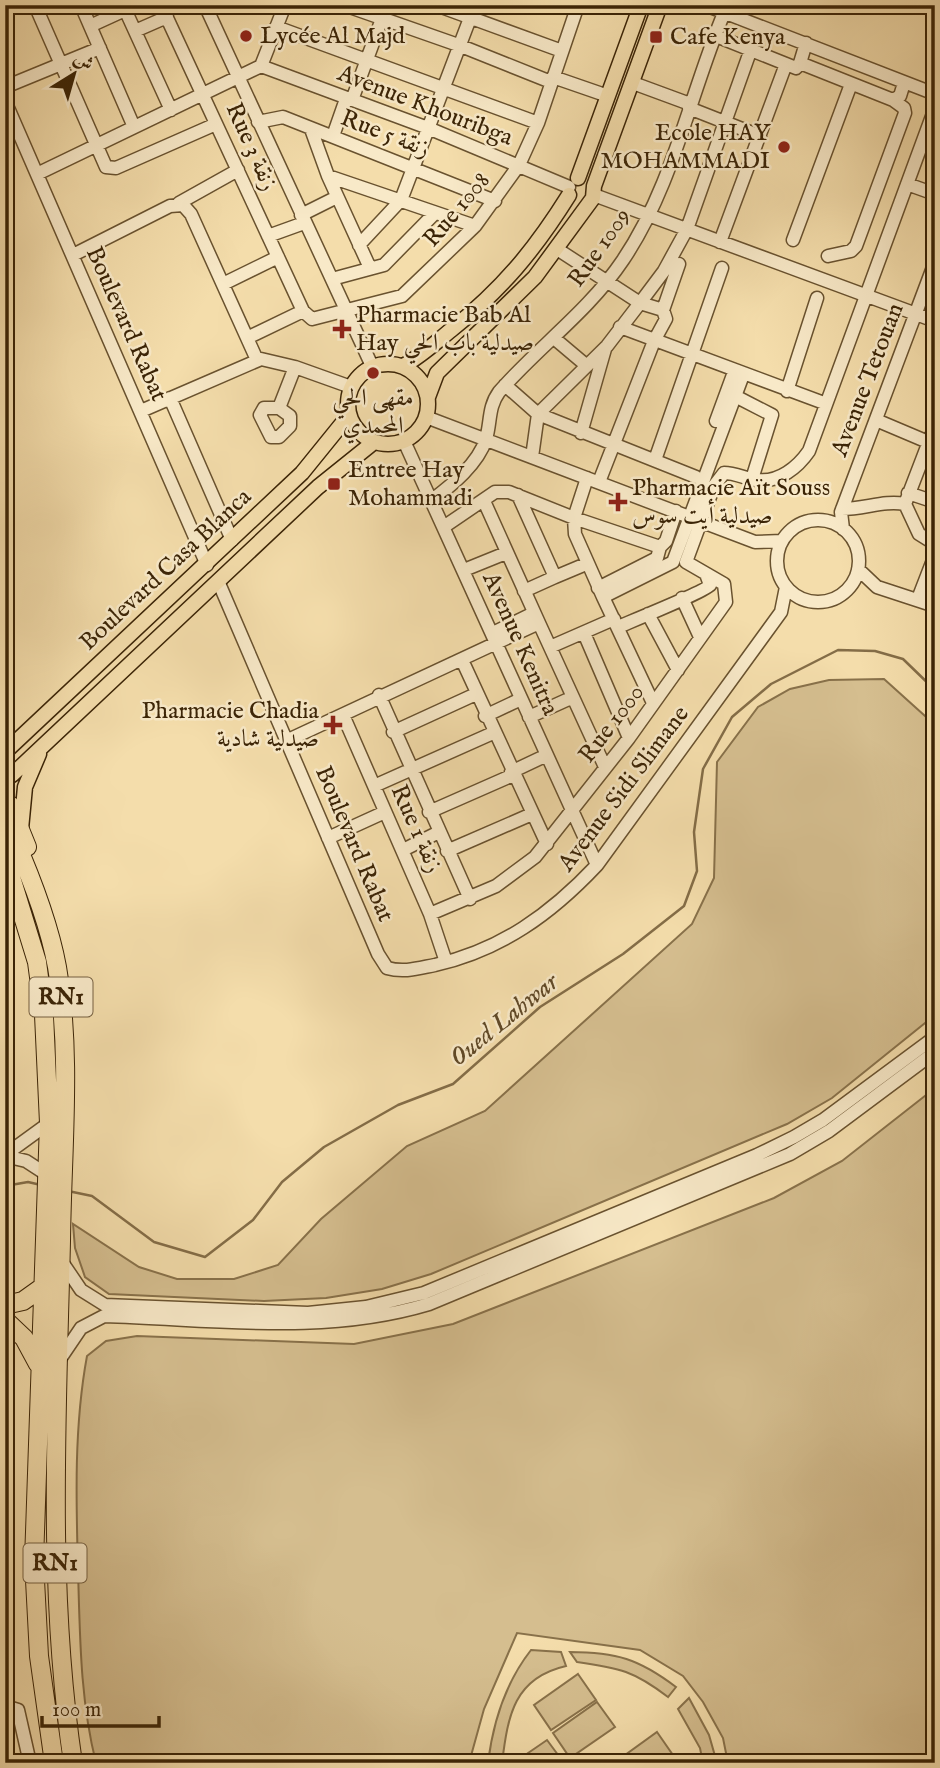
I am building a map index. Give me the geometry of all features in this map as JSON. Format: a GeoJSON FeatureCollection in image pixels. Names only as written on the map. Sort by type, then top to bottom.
{"type":"FeatureCollection","features":[{"type":"Feature","properties":{"kind":"highway"},"geometry":{"type":"LineString","coordinates":[[5,886],[31,978],[40,1047],[43,1108],[57,1125],[70,1114],[72,1028],[53,922],[8,807]]}},
{"type":"Feature","properties":{"kind":"highway","name":"RN1"},"geometry":{"type":"LineString","coordinates":[[5,858],[28,923],[37,962],[57,1125],[52,1179],[53,1212],[60,1257],[54,1502],[57,1621],[73,1763]]}},
{"type":"Feature","properties":{"kind":"highway","name":"RN1"},"geometry":{"type":"LineString","coordinates":[[53,1212],[44,1286],[34,1560],[39,1656],[54,1763]]}},
{"type":"Feature","properties":{"kind":"highway"},"geometry":{"type":"LineString","coordinates":[[5,1305],[23,1301],[44,1286]]}},
{"type":"Feature","properties":{"kind":"highway"},"geometry":{"type":"LineString","coordinates":[[5,1320],[30,1345],[41,1373]]}},
{"type":"Feature","properties":{"kind":"main road"},"geometry":{"type":"LineString","coordinates":[[402,366],[490,299],[527,258],[572,187],[642,5]]}},
{"type":"Feature","properties":{"kind":"main road"},"geometry":{"type":"LineString","coordinates":[[428,397],[414,373],[402,366],[372,366],[361,374],[351,387],[348,397],[349,415],[355,427],[374,442],[389,444],[404,441],[421,427],[426,417],[428,397],[437,373],[516,298],[557,249],[592,194],[660,5]]}},
{"type":"Feature","properties":{"kind":"main road"},"geometry":{"type":"LineString","coordinates":[[572,187],[587,179],[592,194]]}},
{"type":"Feature","properties":{"kind":"main road"},"geometry":{"type":"LineString","coordinates":[[572,187],[578,204],[592,194]]}},
{"type":"Feature","properties":{"kind":"main road","name":"Boulevard Casa Blanca"},"geometry":{"type":"LineString","coordinates":[[5,751],[207,565],[302,473],[349,415]]}},
{"type":"Feature","properties":{"kind":"main road","name":"Boulevard Casa Blanca"},"geometry":{"type":"LineString","coordinates":[[8,771],[44,746],[318,486],[374,442]]}},
{"type":"Feature","properties":{"kind":"main road"},"geometry":{"type":"LineString","coordinates":[[5,740],[23,735]]}},
{"type":"Feature","properties":{"kind":"main road"},"geometry":{"type":"LineString","coordinates":[[17,833],[25,787],[44,746]]}},
{"type":"Feature","properties":{"kind":"main road"},"geometry":{"type":"LineString","coordinates":[[8,771],[15,785],[8,807]]}},
{"type":"Feature","properties":{"kind":"street"},"geometry":{"type":"LineString","coordinates":[[36,5],[103,164],[116,168],[216,124]]}},
{"type":"Feature","properties":{"kind":"street"},"geometry":{"type":"LineString","coordinates":[[81,5],[134,127]]}},
{"type":"Feature","properties":{"kind":"street"},"geometry":{"type":"LineString","coordinates":[[205,5],[372,366]]}},
{"type":"Feature","properties":{"kind":"street"},"geometry":{"type":"LineString","coordinates":[[37,174],[261,66],[285,5]]}},
{"type":"Feature","properties":{"kind":"street"},"geometry":{"type":"LineString","coordinates":[[344,5],[552,79],[608,96]]}},
{"type":"Feature","properties":{"kind":"street"},"geometry":{"type":"LineString","coordinates":[[334,136],[368,59],[387,5]]}},
{"type":"Feature","properties":{"kind":"street"},"geometry":{"type":"LineString","coordinates":[[436,5],[473,12],[562,51]]}},
{"type":"Feature","properties":{"kind":"street","name":"Rue 1008"},"geometry":{"type":"LineString","coordinates":[[302,309],[309,318],[317,319],[346,309],[394,299],[412,291],[475,226],[519,165],[538,123],[578,5]]}},
{"type":"Feature","properties":{"kind":"street"},"geometry":{"type":"LineString","coordinates":[[705,5],[935,94]]}},
{"type":"Feature","properties":{"kind":"street"},"geometry":{"type":"LineString","coordinates":[[90,26],[124,8],[171,110]]}},
{"type":"Feature","properties":{"kind":"street"},"geometry":{"type":"LineString","coordinates":[[135,31],[164,11]]}},
{"type":"Feature","properties":{"kind":"street","name":"Rue 3 زنقة"},"geometry":{"type":"LineString","coordinates":[[164,11],[302,309]]}},
{"type":"Feature","properties":{"kind":"street"},"geometry":{"type":"LineString","coordinates":[[359,246],[401,200],[473,12]]}},
{"type":"Feature","properties":{"kind":"street","name":"Rue 1009"},"geometry":{"type":"LineString","coordinates":[[486,440],[491,405],[505,385],[555,339],[606,282],[650,214],[724,13]]}},
{"type":"Feature","properties":{"kind":"street"},"geometry":{"type":"LineString","coordinates":[[276,27],[444,86],[538,123]]}},
{"type":"Feature","properties":{"kind":"street"},"geometry":{"type":"LineString","coordinates":[[716,36],[796,68],[806,43]]}},
{"type":"Feature","properties":{"kind":"street"},"geometry":{"type":"LineString","coordinates":[[5,87],[100,48]]}},
{"type":"Feature","properties":{"kind":"street"},"geometry":{"type":"LineString","coordinates":[[532,457],[538,414],[607,345],[664,271],[687,229],[723,121],[751,49]]}},
{"type":"Feature","properties":{"kind":"street"},"geometry":{"type":"LineString","coordinates":[[800,63],[893,100],[904,108],[905,113],[856,246],[828,256]]}},
{"type":"Feature","properties":{"kind":"street"},"geometry":{"type":"LineString","coordinates":[[720,242],[786,64]]}},
{"type":"Feature","properties":{"kind":"street","name":"Avenue Khouribga"},"geometry":{"type":"LineString","coordinates":[[261,66],[428,128],[572,187]]}},
{"type":"Feature","properties":{"kind":"street"},"geometry":{"type":"LineString","coordinates":[[633,83],[760,136]]}},
{"type":"Feature","properties":{"kind":"street"},"geometry":{"type":"LineString","coordinates":[[893,100],[900,96],[904,83]]}},
{"type":"Feature","properties":{"kind":"street"},"geometry":{"type":"LineString","coordinates":[[793,240],[851,84]]}},
{"type":"Feature","properties":{"kind":"street","name":"Boulevard Rabat"},"geometry":{"type":"LineString","coordinates":[[5,101],[207,565]]}},
{"type":"Feature","properties":{"kind":"street"},"geometry":{"type":"LineString","coordinates":[[601,592],[657,558],[660,547],[722,474],[771,480],[803,460],[935,108]]}},
{"type":"Feature","properties":{"kind":"street","name":"Rue 5 زنقة"},"geometry":{"type":"LineString","coordinates":[[258,122],[283,117],[495,201]]}},
{"type":"Feature","properties":{"kind":"street"},"geometry":{"type":"LineString","coordinates":[[311,129],[328,176],[370,268]]}},
{"type":"Feature","properties":{"kind":"street"},"geometry":{"type":"LineString","coordinates":[[72,255],[179,204],[238,170]]}},
{"type":"Feature","properties":{"kind":"street"},"geometry":{"type":"LineString","coordinates":[[328,176],[475,226]]}},
{"type":"Feature","properties":{"kind":"street"},"geometry":{"type":"LineString","coordinates":[[907,184],[935,194]]}},
{"type":"Feature","properties":{"kind":"street"},"geometry":{"type":"LineString","coordinates":[[592,194],[935,321]]}},
{"type":"Feature","properties":{"kind":"street"},"geometry":{"type":"LineString","coordinates":[[268,236],[337,197]]}},
{"type":"Feature","properties":{"kind":"street"},"geometry":{"type":"LineString","coordinates":[[179,204],[191,214],[257,360]]}},
{"type":"Feature","properties":{"kind":"street"},"geometry":{"type":"LineString","coordinates":[[331,279],[388,261],[435,213]]}},
{"type":"Feature","properties":{"kind":"street"},"geometry":{"type":"LineString","coordinates":[[557,249],[640,303],[663,310]]}},
{"type":"Feature","properties":{"kind":"street"},"geometry":{"type":"LineString","coordinates":[[223,284],[278,257]]}},
{"type":"Feature","properties":{"kind":"street","name":"Avenue Tetouan"},"geometry":{"type":"LineString","coordinates":[[843,529],[842,510],[935,262]]}},
{"type":"Feature","properties":{"kind":"street"},"geometry":{"type":"LineString","coordinates":[[653,704],[586,564],[575,534],[574,518],[613,445],[654,341],[666,318],[663,310],[679,264]]}},
{"type":"Feature","properties":{"kind":"street"},"geometry":{"type":"LineString","coordinates":[[655,460],[722,268]]}},
{"type":"Feature","properties":{"kind":"street"},"geometry":{"type":"LineString","coordinates":[[788,391],[817,298]]}},
{"type":"Feature","properties":{"kind":"street"},"geometry":{"type":"LineString","coordinates":[[247,338],[302,309]]}},
{"type":"Feature","properties":{"kind":"street"},"geometry":{"type":"LineString","coordinates":[[620,327],[824,403]]}},
{"type":"Feature","properties":{"kind":"street"},"geometry":{"type":"LineString","coordinates":[[555,339],[587,366]]}},
{"type":"Feature","properties":{"kind":"street"},"geometry":{"type":"LineString","coordinates":[[581,433],[607,345]]}},
{"type":"Feature","properties":{"kind":"street"},"geometry":{"type":"LineString","coordinates":[[141,411],[257,360],[295,367],[351,387]]}},
{"type":"Feature","properties":{"kind":"street"},"geometry":{"type":"LineString","coordinates":[[279,408],[295,367]]}},
{"type":"Feature","properties":{"kind":"street"},"geometry":{"type":"LineString","coordinates":[[601,592],[669,565],[734,396],[738,373]]}},
{"type":"Feature","properties":{"kind":"street"},"geometry":{"type":"LineString","coordinates":[[687,516],[696,477],[738,373]]}},
{"type":"Feature","properties":{"kind":"street"},"geometry":{"type":"LineString","coordinates":[[505,385],[538,414],[696,477]]}},
{"type":"Feature","properties":{"kind":"street"},"geometry":{"type":"LineString","coordinates":[[734,396],[768,412],[773,419],[752,479]]}},
{"type":"Feature","properties":{"kind":"street"},"geometry":{"type":"LineString","coordinates":[[170,398],[232,540]]}},
{"type":"Feature","properties":{"kind":"street"},"geometry":{"type":"LineString","coordinates":[[426,417],[755,542],[776,562],[786,587],[807,600],[831,600],[852,584],[858,569],[857,550],[843,529],[827,522],[808,521],[795,527],[782,541],[776,562]]}},
{"type":"Feature","properties":{"kind":"street"},"geometry":{"type":"LineString","coordinates":[[876,420],[928,442]]}},
{"type":"Feature","properties":{"kind":"street"},"geometry":{"type":"LineString","coordinates":[[935,426],[907,499],[919,534],[935,544]]}},
{"type":"Feature","properties":{"kind":"street"},"geometry":{"type":"LineString","coordinates":[[432,500],[459,478],[486,440]]}},
{"type":"Feature","properties":{"kind":"street","name":"Avenue Kenitra"},"geometry":{"type":"LineString","coordinates":[[404,441],[445,526],[529,717],[574,809],[597,865]]}},
{"type":"Feature","properties":{"kind":"street"},"geometry":{"type":"LineString","coordinates":[[445,526],[501,491],[660,547]]}},
{"type":"Feature","properties":{"kind":"street"},"geometry":{"type":"LineString","coordinates":[[517,495],[555,577]]}},
{"type":"Feature","properties":{"kind":"street"},"geometry":{"type":"LineString","coordinates":[[827,522],[842,510],[861,509],[890,501],[907,499],[935,502]]}},
{"type":"Feature","properties":{"kind":"street"},"geometry":{"type":"LineString","coordinates":[[484,500],[571,698],[605,767]]}},
{"type":"Feature","properties":{"kind":"street","name":"Rue 1000"},"geometry":{"type":"LineString","coordinates":[[430,914],[470,899],[514,875],[547,844],[629,738],[701,637],[727,596],[724,584],[686,562],[687,516]]}},
{"type":"Feature","properties":{"kind":"street"},"geometry":{"type":"LineString","coordinates":[[755,542],[782,541]]}},
{"type":"Feature","properties":{"kind":"street"},"geometry":{"type":"LineString","coordinates":[[464,570],[506,553]]}},
{"type":"Feature","properties":{"kind":"street"},"geometry":{"type":"LineString","coordinates":[[918,599],[935,555]]}},
{"type":"Feature","properties":{"kind":"street"},"geometry":{"type":"LineString","coordinates":[[524,591],[586,564]]}},
{"type":"Feature","properties":{"kind":"street"},"geometry":{"type":"LineString","coordinates":[[858,569],[877,587]]}},
{"type":"Feature","properties":{"kind":"street"},"geometry":{"type":"LineString","coordinates":[[550,647],[584,633],[648,614],[709,589],[706,574]]}},
{"type":"Feature","properties":{"kind":"street","name":"Boulevard Rabat"},"geometry":{"type":"LineString","coordinates":[[218,581],[378,954],[387,968]]}},
{"type":"Feature","properties":{"kind":"street","name":"Avenue Sidi Slimane"},"geometry":{"type":"LineString","coordinates":[[387,968],[411,970],[446,962],[515,935],[552,910],[597,865],[781,612],[786,587]]}},
{"type":"Feature","properties":{"kind":"street"},"geometry":{"type":"LineString","coordinates":[[844,592],[877,587],[935,606]]}},
{"type":"Feature","properties":{"kind":"street"},"geometry":{"type":"LineString","coordinates":[[682,598],[701,637]]}},
{"type":"Feature","properties":{"kind":"street","name":"Avenue Sidi Slimane"},"geometry":{"type":"LineString","coordinates":[[781,612],[807,600]]}},
{"type":"Feature","properties":{"kind":"street"},"geometry":{"type":"LineString","coordinates":[[648,614],[678,670]]}},
{"type":"Feature","properties":{"kind":"street"},"geometry":{"type":"LineString","coordinates":[[286,741],[379,695],[461,660],[495,638],[537,618]]}},
{"type":"Feature","properties":{"kind":"street"},"geometry":{"type":"LineString","coordinates":[[584,633],[629,738]]}},
{"type":"Feature","properties":{"kind":"street"},"geometry":{"type":"LineString","coordinates":[[461,660],[547,844]]}},
{"type":"Feature","properties":{"kind":"street"},"geometry":{"type":"LineString","coordinates":[[393,732],[476,694]]}},
{"type":"Feature","properties":{"kind":"street"},"geometry":{"type":"LineString","coordinates":[[379,695],[410,771],[470,899]]}},
{"type":"Feature","properties":{"kind":"street"},"geometry":{"type":"LineString","coordinates":[[529,717],[571,698]]}},
{"type":"Feature","properties":{"kind":"street"},"geometry":{"type":"LineString","coordinates":[[485,716],[521,699]]}},
{"type":"Feature","properties":{"kind":"street","name":"Rue 1 زنقة"},"geometry":{"type":"LineString","coordinates":[[342,715],[430,914],[446,962]]}},
{"type":"Feature","properties":{"kind":"street"},"geometry":{"type":"LineString","coordinates":[[374,786],[493,733]]}},
{"type":"Feature","properties":{"kind":"street"},"geometry":{"type":"LineString","coordinates":[[429,812],[548,755]]}},
{"type":"Feature","properties":{"kind":"street"},"geometry":{"type":"LineString","coordinates":[[328,838],[386,812]]}},
{"type":"Feature","properties":{"kind":"street"},"geometry":{"type":"LineString","coordinates":[[447,851],[532,814]]}},
{"type":"Feature","properties":{"kind":"street"},"geometry":{"type":"LineString","coordinates":[[403,850],[439,832]]}},
{"type":"Feature","properties":{"kind":"street"},"geometry":{"type":"LineString","coordinates":[[60,1257],[80,1290],[105,1305],[308,1313],[396,1301],[454,1282],[757,1156],[823,1120],[935,1037]]}},
{"type":"Feature","properties":{"kind":"street"},"geometry":{"type":"LineString","coordinates":[[59,1363],[81,1328],[104,1316],[308,1325],[369,1319],[429,1304],[790,1154],[830,1131],[935,1052]]}},
{"type":"Feature","properties":{"kind":"street"},"geometry":{"type":"LineString","coordinates":[[5,1155],[57,1125]]}},
{"type":"Feature","properties":{"kind":"street"},"geometry":{"type":"LineString","coordinates":[[5,1155],[19,1158],[52,1179]]}},
{"type":"Feature","properties":{"kind":"street"},"geometry":{"type":"LineString","coordinates":[[5,1706],[18,1710],[30,1763]]}},
{"type":"Feature","properties":{"kind":"shaded area"},"geometry":{"type":"Polygon","coordinates":[[[884,679],[935,725],[935,1015],[832,1098],[787,1124],[431,1274],[382,1289],[326,1298],[264,1301],[109,1294],[85,1277],[75,1248],[73,1224],[139,1267],[177,1279],[234,1279],[278,1265],[321,1219],[407,1146],[485,1111],[692,924],[714,878],[717,762],[758,707],[790,689],[829,680],[884,679]]]}},
{"type":"Feature","properties":{"kind":"shaded area"},"geometry":{"type":"Polygon","coordinates":[[[935,1088],[935,1763],[728,1763],[723,1738],[703,1702],[683,1676],[640,1650],[517,1633],[484,1709],[469,1763],[96,1763],[82,1667],[77,1543],[78,1436],[87,1356],[106,1341],[137,1336],[354,1344],[453,1324],[774,1198],[842,1161],[935,1088]]]}},
{"type":"Feature","properties":{"kind":"shaded area"},"geometry":{"type":"Polygon","coordinates":[[[531,1650],[561,1652],[566,1666],[535,1679],[524,1689],[511,1714],[502,1763],[488,1763],[502,1703],[514,1675],[531,1650]]]}},
{"type":"Feature","properties":{"kind":"shaded area"},"geometry":{"type":"Polygon","coordinates":[[[570,1652],[626,1659],[650,1670],[676,1687],[668,1697],[626,1672],[577,1662],[570,1652]]]}},
{"type":"Feature","properties":{"kind":"shaded area"},"geometry":{"type":"Polygon","coordinates":[[[578,1674],[596,1700],[551,1730],[534,1705],[578,1674]]]}},
{"type":"Feature","properties":{"kind":"shaded area"},"geometry":{"type":"Polygon","coordinates":[[[689,1698],[709,1735],[717,1763],[703,1763],[700,1748],[678,1709],[689,1698]]]}},
{"type":"Feature","properties":{"kind":"shaded area"},"geometry":{"type":"Polygon","coordinates":[[[597,1702],[615,1727],[570,1758],[553,1733],[597,1702]]]}},
{"type":"Feature","properties":{"kind":"shaded area"},"geometry":{"type":"Polygon","coordinates":[[[657,1732],[675,1758],[668,1763],[614,1763],[657,1732]]]}},
{"type":"Feature","properties":{"kind":"shaded area"},"geometry":{"type":"Polygon","coordinates":[[[547,1740],[564,1763],[515,1763],[515,1762],[547,1740]]]}},
{"type":"Feature","properties":{"kind":"waterway","name":"Oued Lahwar"},"geometry":{"type":"LineString","coordinates":[[68,1191],[92,1196],[154,1242],[205,1257],[253,1220],[282,1182],[324,1147],[398,1105],[453,1084],[540,1007],[623,954],[684,906],[697,871],[694,832],[703,769],[732,717],[771,684],[838,650],[875,651],[903,659],[935,690]]}},
{"type":"Feature","properties":{"kind":"waterway","name":"Oued Lahwar"},"geometry":{"type":"LineString","coordinates":[[5,1186],[28,1182],[41,1185]]}},
{"type":"Feature","properties":{"kind":"tunnel"},"geometry":{"type":"LineString","coordinates":[[5,819],[13,836]]}},
{"type":"Feature","properties":{"kind":"place","name":"Lycée Al Majd"},"geometry":{"type":"Point","coordinates":[246,36]}},
{"type":"Feature","properties":{"kind":"place","name":"Cafe Kenya"},"geometry":{"type":"Point","coordinates":[656,37]}},
{"type":"Feature","properties":{"kind":"place","name":"Ecole HAY MOHAMMADI"},"geometry":{"type":"Point","coordinates":[784,147]}},
{"type":"Feature","properties":{"kind":"place","name":"Pharmacie Bab Al Hay صيدلية باب الحي"},"geometry":{"type":"Point","coordinates":[342,329]}},
{"type":"Feature","properties":{"kind":"place","name":"مقهى الحي المحمدي"},"geometry":{"type":"Point","coordinates":[373,373]}},
{"type":"Feature","properties":{"kind":"place","name":"Entree Hay Mohammadi"},"geometry":{"type":"Point","coordinates":[334,484]}},
{"type":"Feature","properties":{"kind":"place","name":"Pharmacie Aït Souss صيدلية أيت سوس"},"geometry":{"type":"Point","coordinates":[618,502]}},
{"type":"Feature","properties":{"kind":"place","name":"Pharmacie Chadia صيدلية شادية"},"geometry":{"type":"Point","coordinates":[333,725]}}]}
